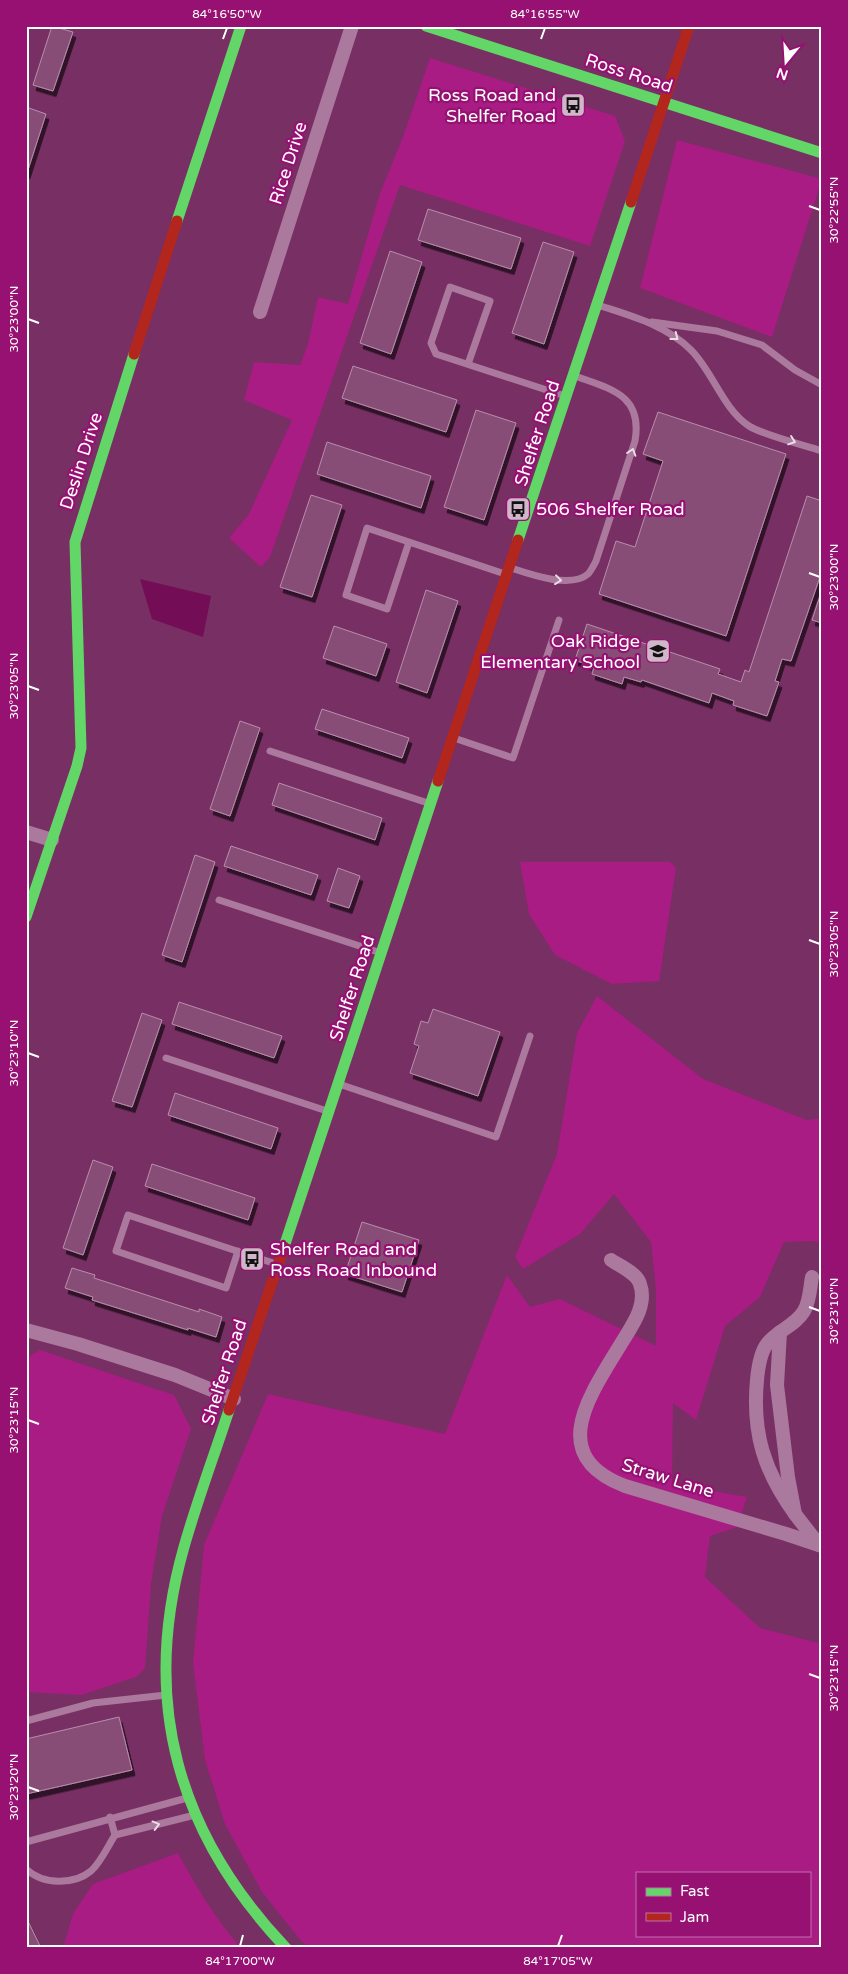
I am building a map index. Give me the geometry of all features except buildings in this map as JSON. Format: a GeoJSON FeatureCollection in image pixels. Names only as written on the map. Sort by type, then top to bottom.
{"type":"FeatureCollection","features":[{"type":"Feature","properties":{"kind":"street","name":"Deslin Drive"},"geometry":{"type":"LineString","coordinates":[[26,917],[77,766],[80,748],[75,542],[78,527],[241,26]]}},
{"type":"Feature","properties":{"kind":"street","name":"Rice Drive"},"geometry":{"type":"LineString","coordinates":[[260,312],[352,26]]}},
{"type":"Feature","properties":{"kind":"street","name":"Ross Road"},"geometry":{"type":"LineString","coordinates":[[426,26],[822,153]]}},
{"type":"Feature","properties":{"kind":"street","name":"Shelfer Road"},"geometry":{"type":"LineString","coordinates":[[286,1948],[256,1915],[230,1880],[189,1797],[173,1744],[166,1695],[165,1666],[172,1599],[184,1547],[568,397],[689,26]]}},
{"type":"Feature","properties":{"kind":"street"},"geometry":{"type":"LineString","coordinates":[[26,832],[52,840]]}},
{"type":"Feature","properties":{"kind":"street","name":"Straw Lane"},"geometry":{"type":"LineString","coordinates":[[611,1260],[636,1276],[640,1282],[641,1306],[635,1321],[602,1374],[582,1424],[580,1437],[582,1451],[588,1463],[607,1479],[626,1486],[821,1546]]}},
{"type":"Feature","properties":{"kind":"street"},"geometry":{"type":"LineString","coordinates":[[812,1277],[805,1309],[763,1350],[757,1373],[754,1410],[759,1439],[770,1472],[780,1493],[821,1546]]}},
{"type":"Feature","properties":{"kind":"street"},"geometry":{"type":"LineString","coordinates":[[26,1330],[78,1344],[175,1376],[234,1400]]}},
{"type":"Feature","properties":{"kind":"street"},"geometry":{"type":"LineString","coordinates":[[780,1332],[777,1384],[788,1477],[795,1514]]}},
{"type":"Feature","properties":{"kind":"lane"},"geometry":{"type":"LineString","coordinates":[[468,364],[490,301],[450,287],[431,343],[436,354],[568,397]]}},
{"type":"Feature","properties":{"kind":"lane"},"geometry":{"type":"LineString","coordinates":[[598,305],[644,321],[668,332],[692,351],[728,402],[750,427],[822,451]]}},
{"type":"Feature","properties":{"kind":"lane"},"geometry":{"type":"LineString","coordinates":[[644,321],[718,331],[762,345],[795,370],[822,385]]}},
{"type":"Feature","properties":{"kind":"lane"},"geometry":{"type":"LineString","coordinates":[[409,542],[387,609],[346,595],[368,528],[509,572],[562,581],[576,580],[588,574],[596,561],[636,441],[638,427],[636,412],[628,400],[610,389],[574,376]]}},
{"type":"Feature","properties":{"kind":"lane"},"geometry":{"type":"LineString","coordinates":[[454,738],[513,758],[558,620]]}},
{"type":"Feature","properties":{"kind":"lane"},"geometry":{"type":"LineString","coordinates":[[270,751],[432,804]]}},
{"type":"Feature","properties":{"kind":"lane"},"geometry":{"type":"LineString","coordinates":[[220,900],[382,954]]}},
{"type":"Feature","properties":{"kind":"lane"},"geometry":{"type":"LineString","coordinates":[[339,1084],[496,1136],[530,1036]]}},
{"type":"Feature","properties":{"kind":"lane"},"geometry":{"type":"LineString","coordinates":[[166,1058],[329,1112]]}},
{"type":"Feature","properties":{"kind":"lane"},"geometry":{"type":"LineString","coordinates":[[238,1251],[226,1288],[116,1251],[128,1215],[279,1264]]}},
{"type":"Feature","properties":{"kind":"lane"},"geometry":{"type":"LineString","coordinates":[[26,1722],[93,1703],[166,1695]]}},
{"type":"Feature","properties":{"kind":"lane"},"geometry":{"type":"LineString","coordinates":[[26,1842],[110,1817],[189,1797]]}},
{"type":"Feature","properties":{"kind":"lane"},"geometry":{"type":"LineString","coordinates":[[26,1869],[51,1881],[74,1881],[92,1870],[115,1835],[196,1814]]}},
{"type":"Feature","properties":{"kind":"lane"},"geometry":{"type":"LineString","coordinates":[[110,1817],[115,1835]]}},
{"type":"Feature","properties":{"kind":"shaded area"},"geometry":{"type":"Polygon","coordinates":[[[430,58],[615,116],[625,141],[590,246],[400,185],[270,557],[261,567],[229,538],[249,514],[292,420],[244,400],[254,362],[300,365],[308,344],[318,297],[348,304],[379,196],[404,134],[430,58]]]}},
{"type":"Feature","properties":{"kind":"shaded area"},"geometry":{"type":"Polygon","coordinates":[[[677,140],[822,179],[772,337],[640,288],[677,140]]]}},
{"type":"Feature","properties":{"kind":"shaded area"},"geometry":{"type":"Polygon","coordinates":[[[140,579],[211,596],[203,637],[152,619],[140,579]]]}},
{"type":"Feature","properties":{"kind":"shaded area"},"geometry":{"type":"Polygon","coordinates":[[[520,862],[670,862],[676,868],[659,981],[612,984],[555,955],[529,914],[520,862]]]}},
{"type":"Feature","properties":{"kind":"shaded area"},"geometry":{"type":"Polygon","coordinates":[[[597,996],[703,1079],[807,1120],[822,1118],[822,1245],[815,1241],[784,1242],[760,1297],[725,1326],[696,1420],[673,1403],[672,1484],[747,1497],[737,1527],[710,1536],[705,1577],[760,1628],[822,1644],[822,1948],[310,1948],[302,1942],[262,1892],[225,1824],[205,1760],[193,1663],[204,1545],[268,1394],[445,1434],[507,1275],[530,1307],[560,1299],[656,1346],[656,1290],[651,1242],[614,1194],[580,1234],[523,1269],[515,1257],[557,1154],[577,1033],[597,996]]]}},
{"type":"Feature","properties":{"kind":"shaded area"},"geometry":{"type":"Polygon","coordinates":[[[40,1350],[174,1395],[191,1429],[162,1516],[151,1584],[145,1668],[136,1677],[81,1695],[26,1692],[26,1358],[40,1350]]]}},
{"type":"Feature","properties":{"kind":"shaded area"},"geometry":{"type":"Polygon","coordinates":[[[178,1853],[207,1902],[241,1948],[63,1948],[73,1914],[93,1884],[178,1853]]]}},
{"type":"Feature","properties":{"kind":"traffic: fast"},"geometry":{"type":"LineString","coordinates":[[177,221],[241,26]]}},
{"type":"Feature","properties":{"kind":"traffic: fast"},"geometry":{"type":"LineString","coordinates":[[426,26],[822,153]]}},
{"type":"Feature","properties":{"kind":"traffic: fast"},"geometry":{"type":"LineString","coordinates":[[518,540],[631,202]]}},
{"type":"Feature","properties":{"kind":"traffic: fast"},"geometry":{"type":"LineString","coordinates":[[26,917],[77,766],[81,748],[75,542],[134,354]]}},
{"type":"Feature","properties":{"kind":"traffic: fast"},"geometry":{"type":"LineString","coordinates":[[284,1247],[438,781]]}},
{"type":"Feature","properties":{"kind":"traffic: fast"},"geometry":{"type":"LineString","coordinates":[[229,1410],[189,1530],[171,1604],[166,1658],[168,1711],[178,1762],[194,1811],[218,1858],[249,1904],[286,1948]]}},
{"type":"Feature","properties":{"kind":"traffic: jam"},"geometry":{"type":"LineString","coordinates":[[631,202],[689,26]]}},
{"type":"Feature","properties":{"kind":"traffic: jam"},"geometry":{"type":"LineString","coordinates":[[134,354],[177,221]]}},
{"type":"Feature","properties":{"kind":"traffic: jam"},"geometry":{"type":"LineString","coordinates":[[438,781],[518,540]]}},
{"type":"Feature","properties":{"kind":"traffic: jam"},"geometry":{"type":"LineString","coordinates":[[229,1410],[284,1247]]}},
{"type":"Feature","properties":{"kind":"place","name":"Ross Road and Shelfer Road"},"geometry":{"type":"Point","coordinates":[573,105]}},
{"type":"Feature","properties":{"kind":"place","name":"506 Shelfer Road"},"geometry":{"type":"Point","coordinates":[518,509]}},
{"type":"Feature","properties":{"kind":"place","name":"Oak Ridge Elementary School"},"geometry":{"type":"Point","coordinates":[658,651]}},
{"type":"Feature","properties":{"kind":"place","name":"Shelfer Road and Ross Road Inbound"},"geometry":{"type":"Point","coordinates":[252,1259]}}]}
